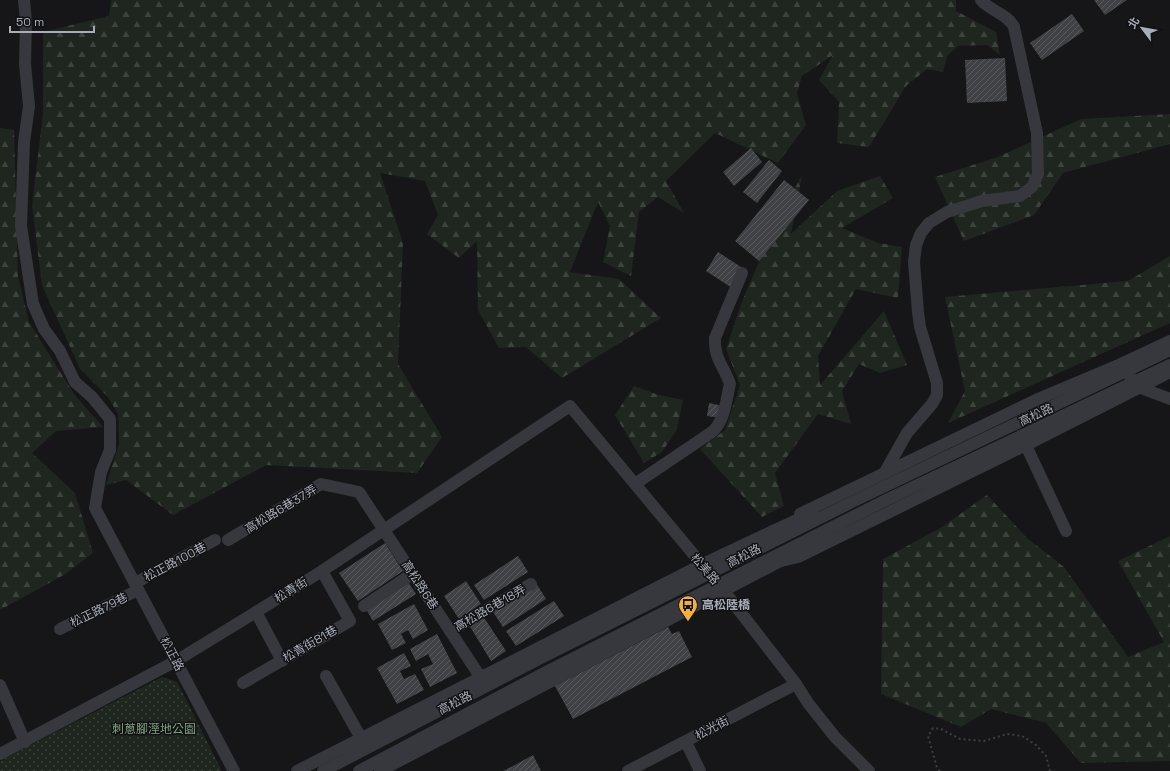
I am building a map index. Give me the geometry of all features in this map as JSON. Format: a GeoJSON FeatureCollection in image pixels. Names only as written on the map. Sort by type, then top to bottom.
{"type":"FeatureCollection","features":[{"type":"Feature","properties":{"kind":"street","name":"松正路"},"geometry":{"type":"LineString","coordinates":[[24,0],[26,21],[25,64],[29,106],[24,142],[20,226],[33,304],[44,329],[60,351],[75,382],[92,397],[110,419],[110,450],[101,472],[95,508],[234,771]]}},
{"type":"Feature","properties":{"kind":"street"},"geometry":{"type":"LineString","coordinates":[[885,472],[907,433],[932,404],[937,395],[937,383],[920,327],[918,312],[914,262],[916,245],[921,233],[929,224],[946,212],[982,201],[1020,196],[1032,187],[1038,174],[1037,133],[1014,28],[1007,18],[986,7],[980,0]]}},
{"type":"Feature","properties":{"kind":"street"},"geometry":{"type":"LineString","coordinates":[[635,484],[718,427],[730,384],[714,348],[715,338],[742,273]]}},
{"type":"Feature","properties":{"kind":"street","name":"高松路"},"geometry":{"type":"LineString","coordinates":[[297,771],[701,565],[768,534],[779,524],[1038,399],[1121,364],[1170,341]]}},
{"type":"Feature","properties":{"kind":"street","name":"高松路"},"geometry":{"type":"LineString","coordinates":[[359,771],[544,673],[884,501],[1170,350]]}},
{"type":"Feature","properties":{"kind":"street"},"geometry":{"type":"LineString","coordinates":[[1121,364],[1138,387],[1170,399]]}},
{"type":"Feature","properties":{"kind":"street","name":"高松路"},"geometry":{"type":"LineString","coordinates":[[323,771],[541,658],[854,501],[1047,416],[1170,365]]}},
{"type":"Feature","properties":{"kind":"street","name":"高松路"},"geometry":{"type":"LineString","coordinates":[[380,771],[783,559],[798,557],[1026,445],[1170,372]]}},
{"type":"Feature","properties":{"kind":"street","name":"松美路"},"geometry":{"type":"LineString","coordinates":[[570,406],[724,591],[835,737],[869,771]]}},
{"type":"Feature","properties":{"kind":"street","name":"松青街"},"geometry":{"type":"LineString","coordinates":[[0,754],[176,661],[322,571],[570,406]]}},
{"type":"Feature","properties":{"kind":"street"},"geometry":{"type":"LineString","coordinates":[[1011,412],[1066,531]]}},
{"type":"Feature","properties":{"kind":"street"},"geometry":{"type":"LineString","coordinates":[[768,534],[1024,413],[1047,416]]}},
{"type":"Feature","properties":{"kind":"street"},"geometry":{"type":"LineString","coordinates":[[783,559],[1033,434],[1047,416]]}},
{"type":"Feature","properties":{"kind":"street","name":"高松路6巷37弄"},"geometry":{"type":"LineString","coordinates":[[228,540],[322,484],[359,492]]}},
{"type":"Feature","properties":{"kind":"street","name":"高松路6巷"},"geometry":{"type":"LineString","coordinates":[[359,492],[481,678]]}},
{"type":"Feature","properties":{"kind":"street","name":"松正路100巷"},"geometry":{"type":"LineString","coordinates":[[137,587],[215,540]]}},
{"type":"Feature","properties":{"kind":"street","name":"松青街81巷"},"geometry":{"type":"LineString","coordinates":[[243,683],[350,621],[322,571]]}},
{"type":"Feature","properties":{"kind":"street"},"geometry":{"type":"LineString","coordinates":[[364,606],[412,574]]}},
{"type":"Feature","properties":{"kind":"street","name":"高松路6巷18弄"},"geometry":{"type":"LineString","coordinates":[[450,631],[531,584]]}},
{"type":"Feature","properties":{"kind":"street","name":"松正路79巷"},"geometry":{"type":"LineString","coordinates":[[60,629],[137,587]]}},
{"type":"Feature","properties":{"kind":"street"},"geometry":{"type":"LineString","coordinates":[[256,612],[282,661]]}},
{"type":"Feature","properties":{"kind":"street"},"geometry":{"type":"LineString","coordinates":[[326,676],[361,738]]}},
{"type":"Feature","properties":{"kind":"street","name":"松光街"},"geometry":{"type":"LineString","coordinates":[[628,771],[796,684]]}},
{"type":"Feature","properties":{"kind":"street"},"geometry":{"type":"LineString","coordinates":[[0,685],[25,742]]}},
{"type":"Feature","properties":{"kind":"street"},"geometry":{"type":"LineString","coordinates":[[686,742],[700,771]]}},
{"type":"Feature","properties":{"kind":"path"},"geometry":{"type":"LineString","coordinates":[[940,771],[937,768],[928,736],[934,728],[942,729],[960,739],[984,741],[1007,734],[1022,736],[1036,745],[1046,756],[1050,771]]}},
{"type":"Feature","properties":{"kind":"green space"},"geometry":{"type":"Polygon","coordinates":[[[111,0],[956,0],[956,11],[996,32],[1000,55],[987,45],[958,46],[947,56],[943,72],[927,69],[906,86],[869,147],[837,143],[839,102],[819,80],[833,55],[802,76],[797,93],[806,125],[778,163],[715,133],[666,181],[684,213],[658,197],[639,212],[631,276],[603,262],[610,226],[598,202],[570,272],[619,279],[661,318],[562,378],[526,347],[499,348],[478,310],[477,241],[459,258],[427,234],[438,215],[425,181],[380,173],[403,243],[398,364],[442,437],[417,473],[266,465],[173,515],[126,480],[106,485],[119,444],[118,414],[108,397],[80,369],[42,285],[32,206],[43,114],[43,32],[109,16],[111,0]]]}},
{"type":"Feature","properties":{"kind":"green space"},"geometry":{"type":"Polygon","coordinates":[[[1170,114],[1170,144],[1063,173],[1034,215],[964,241],[935,177],[998,157],[1081,119],[1170,114]]]}},
{"type":"Feature","properties":{"kind":"green space"},"geometry":{"type":"Polygon","coordinates":[[[0,128],[14,130],[18,276],[29,322],[74,394],[103,427],[56,431],[32,453],[75,493],[93,553],[64,575],[0,610],[0,128]]]}},
{"type":"Feature","properties":{"kind":"green space"},"geometry":{"type":"Polygon","coordinates":[[[802,175],[791,234],[837,191],[880,176],[893,198],[842,228],[878,243],[902,247],[898,298],[856,289],[818,356],[820,385],[884,311],[907,365],[880,373],[859,364],[842,391],[851,424],[818,414],[775,473],[784,506],[762,517],[700,449],[725,430],[740,385],[726,349],[741,304],[772,231],[802,175]]]}},
{"type":"Feature","properties":{"kind":"green space"},"geometry":{"type":"Polygon","coordinates":[[[1170,256],[1170,323],[948,423],[965,391],[945,297],[1128,281],[1170,256]]]}},
{"type":"Feature","properties":{"kind":"green space"},"geometry":{"type":"Polygon","coordinates":[[[634,386],[656,394],[683,400],[677,429],[662,452],[644,463],[615,415],[634,386]]]}},
{"type":"Feature","properties":{"kind":"green space"},"geometry":{"type":"Polygon","coordinates":[[[987,495],[1027,538],[1064,567],[1128,657],[1164,642],[1118,561],[1170,536],[1170,761],[1081,763],[1046,723],[991,709],[961,727],[881,694],[883,559],[942,527],[987,495]]]}},
{"type":"Feature","properties":{"kind":"green space","name":"刺蔥腳溼地公園"},"geometry":{"type":"Polygon","coordinates":[[[162,677],[177,682],[222,771],[0,771],[0,761],[162,677]]]}},
{"type":"Feature","properties":{"kind":"building"},"geometry":{"type":"Polygon","coordinates":[[[1094,0],[1127,0],[1105,15],[1094,0]]]}},
{"type":"Feature","properties":{"kind":"building"},"geometry":{"type":"Polygon","coordinates":[[[1072,14],[1084,31],[1042,60],[1030,43],[1072,14]]]}},
{"type":"Feature","properties":{"kind":"building"},"geometry":{"type":"Polygon","coordinates":[[[1005,58],[1007,101],[967,103],[965,60],[1005,58]]]}},
{"type":"Feature","properties":{"kind":"building"},"geometry":{"type":"Polygon","coordinates":[[[751,148],[762,162],[734,186],[723,172],[751,148]]]}},
{"type":"Feature","properties":{"kind":"building"},"geometry":{"type":"Polygon","coordinates":[[[769,160],[782,171],[757,203],[743,192],[769,160]]]}},
{"type":"Feature","properties":{"kind":"building"},"geometry":{"type":"Polygon","coordinates":[[[784,180],[809,200],[759,261],[735,241],[784,180]]]}},
{"type":"Feature","properties":{"kind":"building"},"geometry":{"type":"Polygon","coordinates":[[[718,252],[744,269],[732,288],[706,271],[718,252]]]}},
{"type":"Feature","properties":{"kind":"building"},"geometry":{"type":"Polygon","coordinates":[[[709,403],[723,406],[721,418],[707,416],[709,403]]]}},
{"type":"Feature","properties":{"kind":"building"},"geometry":{"type":"Polygon","coordinates":[[[385,543],[403,571],[358,601],[339,573],[385,543]]]}},
{"type":"Feature","properties":{"kind":"building"},"geometry":{"type":"Polygon","coordinates":[[[518,556],[528,572],[484,600],[474,585],[518,556]]]}},
{"type":"Feature","properties":{"kind":"building"},"geometry":{"type":"Polygon","coordinates":[[[466,581],[481,604],[459,619],[444,596],[466,581]]]}},
{"type":"Feature","properties":{"kind":"building"},"geometry":{"type":"Polygon","coordinates":[[[408,582],[416,594],[373,621],[366,609],[408,582]]]}},
{"type":"Feature","properties":{"kind":"building"},"geometry":{"type":"Polygon","coordinates":[[[536,583],[546,599],[503,627],[493,612],[536,583]]]}},
{"type":"Feature","properties":{"kind":"building"},"geometry":{"type":"Polygon","coordinates":[[[554,601],[564,616],[516,646],[506,631],[554,601]]]}},
{"type":"Feature","properties":{"kind":"building"},"geometry":{"type":"Polygon","coordinates":[[[414,604],[428,630],[413,639],[408,630],[401,634],[406,643],[392,650],[378,624],[414,604]]]}},
{"type":"Feature","properties":{"kind":"building"},"geometry":{"type":"Polygon","coordinates":[[[483,616],[506,651],[491,661],[469,625],[483,616]]]}},
{"type":"Feature","properties":{"kind":"building"},"geometry":{"type":"Polygon","coordinates":[[[668,627],[672,634],[679,631],[692,657],[573,719],[555,686],[668,627]]]}},
{"type":"Feature","properties":{"kind":"building"},"geometry":{"type":"Polygon","coordinates":[[[437,634],[457,673],[430,687],[421,669],[433,664],[428,654],[416,661],[410,649],[437,634]]]}},
{"type":"Feature","properties":{"kind":"building"},"geometry":{"type":"Polygon","coordinates":[[[404,653],[411,666],[400,671],[404,679],[415,674],[424,690],[397,704],[377,668],[404,653]]]}},
{"type":"Feature","properties":{"kind":"building"},"geometry":{"type":"Polygon","coordinates":[[[533,755],[541,771],[503,771],[513,766],[533,755]]]}},
{"type":"Feature","properties":{"kind":"place","name":"高松陸橋"},"geometry":{"type":"Point","coordinates":[688,622]}}]}
